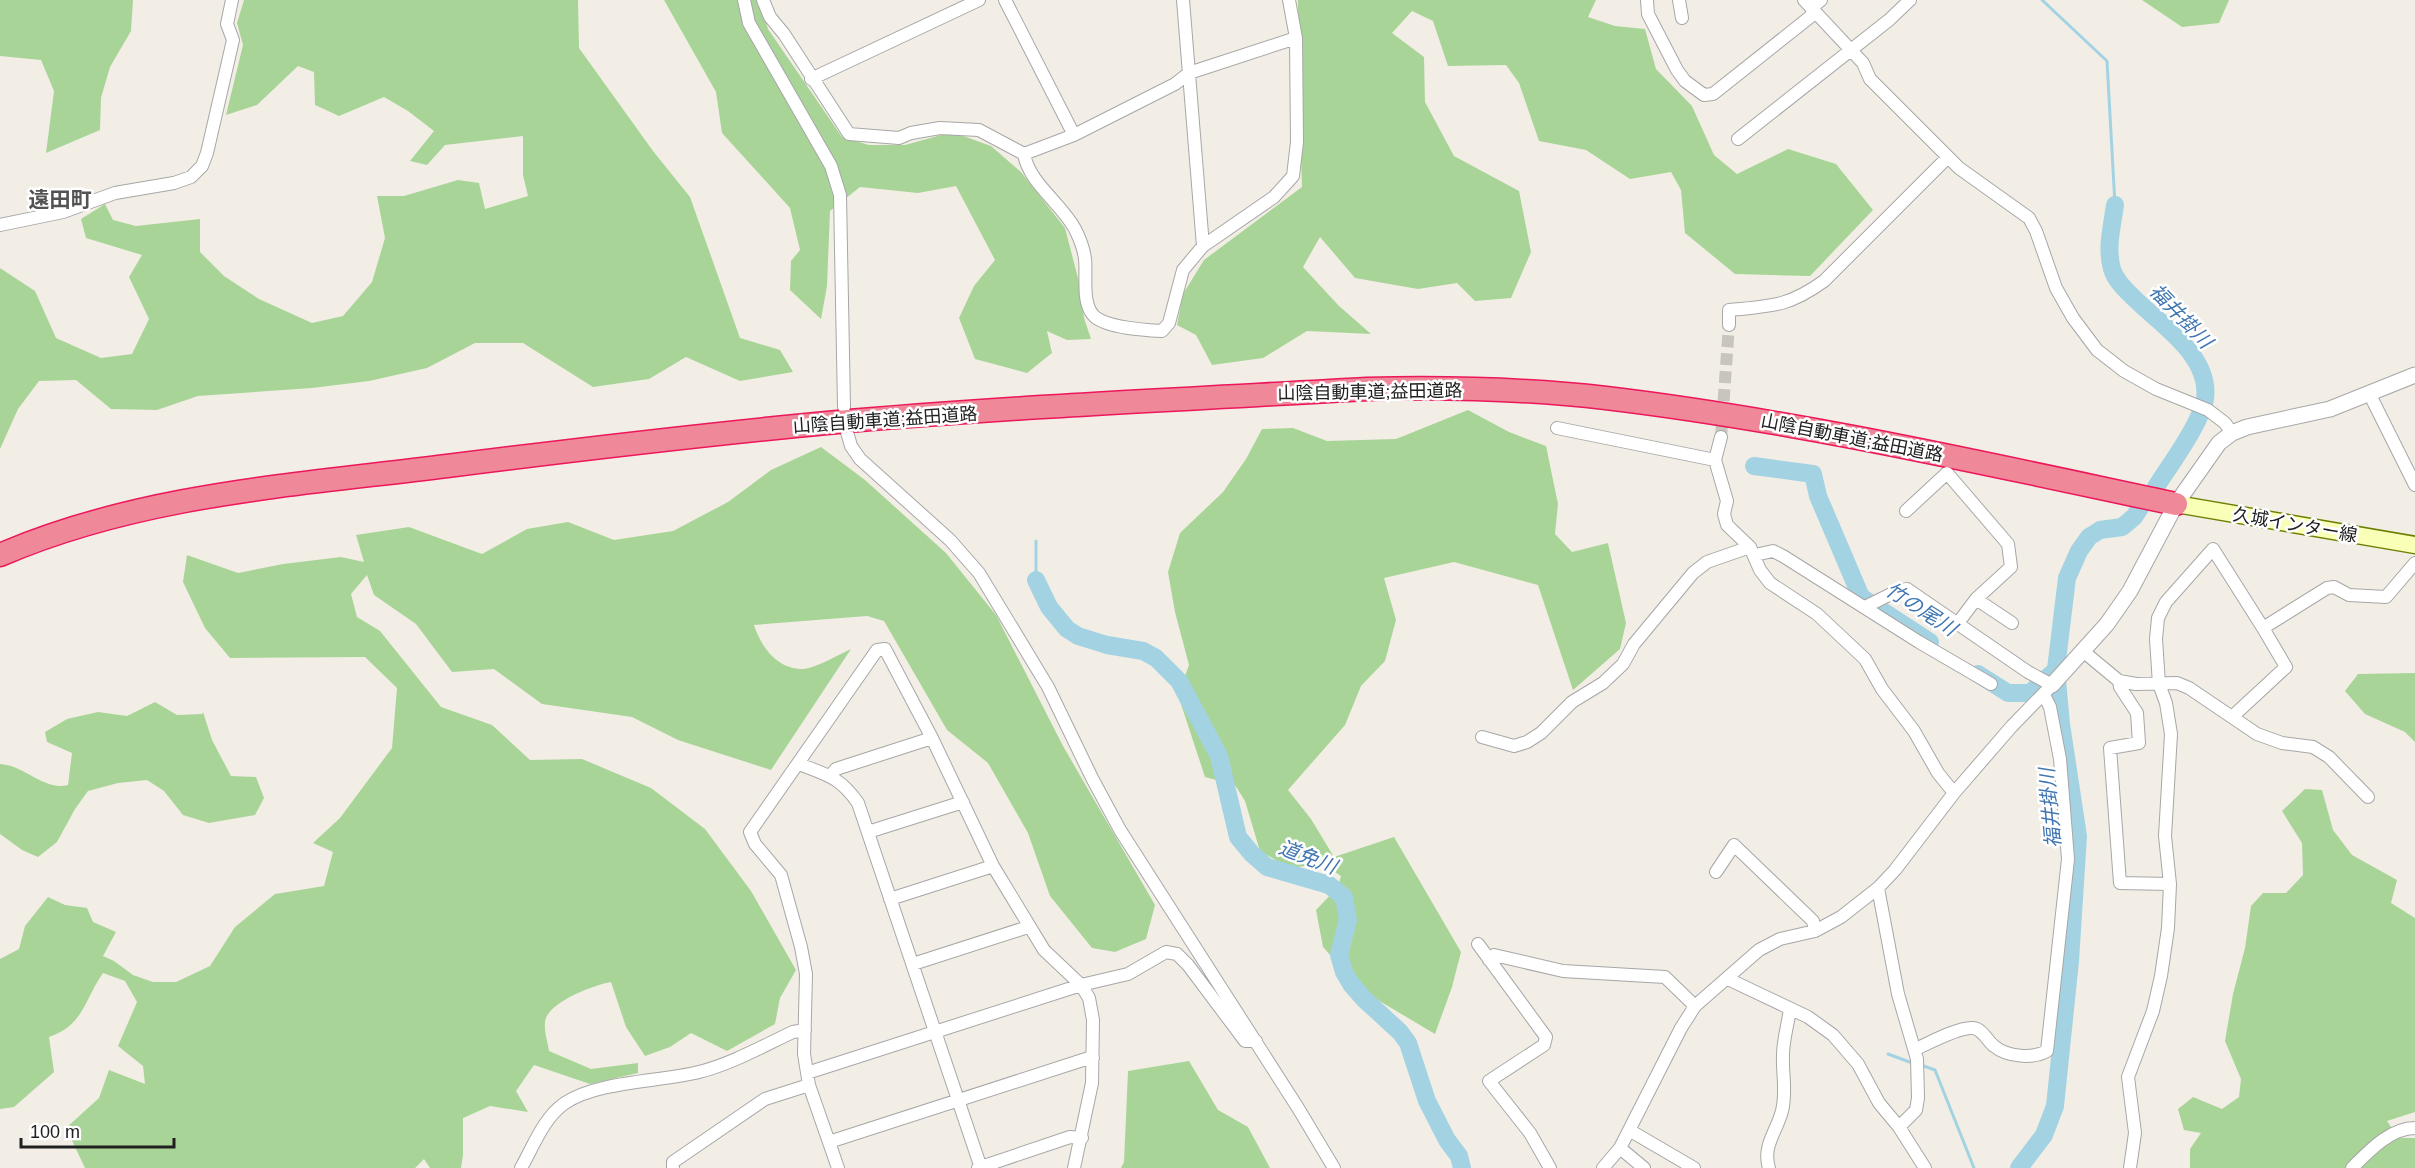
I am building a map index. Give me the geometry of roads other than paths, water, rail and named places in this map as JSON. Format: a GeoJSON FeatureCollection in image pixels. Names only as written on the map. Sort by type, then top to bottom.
{"type":"FeatureCollection","features":[{"type":"Feature","properties":{"kind":"highway","name":"山陰自動車道;益田道路"},"geometry":{"type":"LineString","coordinates":[[0,555],[97,520],[165,504],[247,491],[555,452],[841,422],[1245,395],[1433,387],[1604,398],[1707,411],[1840,433],[2176,504]]}},
{"type":"Feature","properties":{"kind":"main road","name":"久城インター線"},"geometry":{"type":"LineString","coordinates":[[2176,504],[2415,545]]}},
{"type":"Feature","properties":{"kind":"street"},"geometry":{"type":"LineString","coordinates":[[0,225],[63,212],[115,193],[174,183],[192,177],[202,166],[207,153],[233,40],[227,24],[232,0]]}},
{"type":"Feature","properties":{"kind":"street"},"geometry":{"type":"LineString","coordinates":[[744,0],[750,23],[831,166],[840,195],[844,406]]}},
{"type":"Feature","properties":{"kind":"street"},"geometry":{"type":"LineString","coordinates":[[764,0],[770,17],[784,34],[811,79],[849,134],[899,138],[911,133],[940,128],[979,130],[1024,154],[1074,135],[1174,84],[1189,73],[1296,39]]}},
{"type":"Feature","properties":{"kind":"street"},"geometry":{"type":"LineString","coordinates":[[811,79],[979,0]]}},
{"type":"Feature","properties":{"kind":"street"},"geometry":{"type":"LineString","coordinates":[[1005,0],[1074,135]]}},
{"type":"Feature","properties":{"kind":"street"},"geometry":{"type":"LineString","coordinates":[[1183,0],[1203,246]]}},
{"type":"Feature","properties":{"kind":"street"},"geometry":{"type":"LineString","coordinates":[[1024,154],[1026,167],[1075,229],[1085,257],[1088,304],[1094,315],[1104,322],[1140,330],[1162,331],[1169,323],[1182,270],[1203,246],[1275,198],[1293,176],[1297,142],[1296,39],[1289,0]]}},
{"type":"Feature","properties":{"kind":"street"},"geometry":{"type":"LineString","coordinates":[[1647,0],[1648,14],[1677,70],[1685,81],[1704,95],[1713,94],[1812,5],[1863,63],[1870,79],[1948,157],[1984,188],[2012,204],[2029,218],[2036,231],[2056,288],[2073,318],[2097,350],[2124,371],[2148,384],[2208,410],[2225,423],[2232,433]]}},
{"type":"Feature","properties":{"kind":"street"},"geometry":{"type":"LineString","coordinates":[[1678,0],[1682,18]]}},
{"type":"Feature","properties":{"kind":"street"},"geometry":{"type":"LineString","coordinates":[[1738,139],[1889,20],[1910,0]]}},
{"type":"Feature","properties":{"kind":"street"},"geometry":{"type":"LineString","coordinates":[[1729,325],[1729,310],[1783,304],[1806,294],[1824,281],[1948,157]]}},
{"type":"Feature","properties":{"kind":"street"},"geometry":{"type":"LineString","coordinates":[[1603,1168],[1620,1148],[1681,1028],[1695,1006],[1759,950],[1780,939],[1815,931],[1841,917],[1878,888],[1895,870],[1954,793],[2012,726],[2084,652],[2107,624],[2130,591],[2176,504],[2219,443],[2232,433],[2247,426],[2330,409],[2415,375]]}},
{"type":"Feature","properties":{"kind":"street"},"geometry":{"type":"LineString","coordinates":[[2369,393],[2415,485]]}},
{"type":"Feature","properties":{"kind":"street"},"geometry":{"type":"LineString","coordinates":[[1557,428],[1714,460]]}},
{"type":"Feature","properties":{"kind":"street"},"geometry":{"type":"LineString","coordinates":[[847,432],[851,446],[860,459],[950,540],[979,573],[1048,687],[1120,830],[1256,1041],[1334,1168]]}},
{"type":"Feature","properties":{"kind":"street"},"geometry":{"type":"LineString","coordinates":[[1721,437],[1714,460],[1727,501],[1724,514],[1727,525],[1753,551],[1760,570],[1770,583],[1816,614],[1866,659],[1881,689],[1914,731],[1938,773],[1954,793]]}},
{"type":"Feature","properties":{"kind":"street"},"geometry":{"type":"LineString","coordinates":[[1906,511],[1947,473],[2008,544],[2012,567],[1976,599],[1958,623]]}},
{"type":"Feature","properties":{"kind":"street"},"geometry":{"type":"LineString","coordinates":[[2130,1168],[2134,1133],[2128,1077],[2153,1011],[2168,928],[2170,884],[2165,836],[2171,734],[2159,684],[2156,639],[2158,618],[2166,602],[2213,549],[2286,667],[2232,717]]}},
{"type":"Feature","properties":{"kind":"street"},"geometry":{"type":"LineString","coordinates":[[1482,736],[1514,746],[1527,742],[1541,733],[1572,702],[1603,683],[1623,664],[1635,644],[1693,573],[1707,562],[1729,553],[1773,551],[1991,684]]}},
{"type":"Feature","properties":{"kind":"street"},"geometry":{"type":"LineString","coordinates":[[2263,628],[2327,588],[2334,587],[2349,595],[2386,597],[2415,563]]}},
{"type":"Feature","properties":{"kind":"street"},"geometry":{"type":"LineString","coordinates":[[1865,607],[1897,591],[1907,589],[2028,672],[2048,690],[2060,759],[2068,859],[2047,1050],[2042,1054],[2027,1056],[2005,1053],[1994,1047],[1981,1032],[1974,1028],[1963,1030],[1916,1049]]}},
{"type":"Feature","properties":{"kind":"street"},"geometry":{"type":"LineString","coordinates":[[1976,599],[2012,623]]}},
{"type":"Feature","properties":{"kind":"street"},"geometry":{"type":"LineString","coordinates":[[838,1168],[808,1079],[804,1054],[806,974],[801,947],[781,874],[755,844],[750,832],[877,650],[885,649],[932,738],[993,866],[1028,927],[1044,950],[1081,985],[1089,998],[1093,1020],[1092,1083],[1074,1168]]}},
{"type":"Feature","properties":{"kind":"street"},"geometry":{"type":"LineString","coordinates":[[2084,652],[2119,681],[2136,684],[2177,683],[2189,688],[2257,734],[2282,743],[2313,747],[2329,758],[2368,797]]}},
{"type":"Feature","properties":{"kind":"street"},"geometry":{"type":"LineString","coordinates":[[2119,681],[2120,687],[2137,713],[2139,743],[2110,748],[2120,883],[2170,884]]}},
{"type":"Feature","properties":{"kind":"street"},"geometry":{"type":"LineString","coordinates":[[831,776],[836,769],[932,738]]}},
{"type":"Feature","properties":{"kind":"street"},"geometry":{"type":"LineString","coordinates":[[799,764],[831,776],[846,786],[858,803],[980,1168],[1070,1137],[1082,1138]]}},
{"type":"Feature","properties":{"kind":"street"},"geometry":{"type":"LineString","coordinates":[[868,832],[963,802]]}},
{"type":"Feature","properties":{"kind":"street"},"geometry":{"type":"LineString","coordinates":[[1716,872],[1734,845],[1813,921],[1815,931]]}},
{"type":"Feature","properties":{"kind":"street"},"geometry":{"type":"LineString","coordinates":[[890,899],[993,866]]}},
{"type":"Feature","properties":{"kind":"street"},"geometry":{"type":"LineString","coordinates":[[1878,888],[1898,994],[1916,1049],[1918,1098],[1916,1110],[1899,1127]]}},
{"type":"Feature","properties":{"kind":"street"},"geometry":{"type":"LineString","coordinates":[[913,964],[1028,927]]}},
{"type":"Feature","properties":{"kind":"street"},"geometry":{"type":"LineString","coordinates":[[1478,944],[1546,1038],[1544,1044],[1489,1081],[1530,1133],[1550,1168]]}},
{"type":"Feature","properties":{"kind":"street"},"geometry":{"type":"LineString","coordinates":[[673,1168],[673,1162],[765,1099],[808,1079],[935,1032],[1081,985],[1128,974],[1166,952],[1177,954],[1188,965],[1245,1041],[1256,1041]]}},
{"type":"Feature","properties":{"kind":"street"},"geometry":{"type":"LineString","coordinates":[[1490,960],[1494,955],[1563,971],[1665,977],[1695,1006]]}},
{"type":"Feature","properties":{"kind":"street"},"geometry":{"type":"LineString","coordinates":[[1728,979],[1808,1017],[1833,1035],[1858,1064],[1879,1103],[1899,1127],[1925,1168]]}},
{"type":"Feature","properties":{"kind":"street"},"geometry":{"type":"LineString","coordinates":[[1769,1168],[1768,1141],[1782,1113],[1784,1098],[1785,1077],[1782,1054],[1790,1009]]}},
{"type":"Feature","properties":{"kind":"street"},"geometry":{"type":"LineString","coordinates":[[521,1168],[549,1118],[564,1104],[582,1095],[703,1071],[793,1032],[805,1030]]}},
{"type":"Feature","properties":{"kind":"street"},"geometry":{"type":"LineString","coordinates":[[829,1142],[1093,1058]]}},
{"type":"Feature","properties":{"kind":"street"},"geometry":{"type":"LineString","coordinates":[[2352,1168],[2370,1149],[2391,1135],[2415,1128]]}},
{"type":"Feature","properties":{"kind":"street"},"geometry":{"type":"LineString","coordinates":[[1629,1130],[1694,1168]]}},
{"type":"Feature","properties":{"kind":"street"},"geometry":{"type":"LineString","coordinates":[[1620,1148],[1644,1168]]}},
{"type":"Feature","properties":{"kind":"waterway"},"geometry":{"type":"LineString","coordinates":[[2042,0],[2107,61],[2115,205]]}},
{"type":"Feature","properties":{"kind":"waterway","name":"福井掛川"},"geometry":{"type":"LineString","coordinates":[[2115,205],[2110,245],[2110,261],[2114,274],[2126,290],[2172,332],[2193,356],[2201,369],[2205,384],[2205,399],[2198,420],[2156,487]]}},
{"type":"Feature","properties":{"kind":"waterway","name":"竹の尾川"},"geometry":{"type":"LineString","coordinates":[[1754,466],[1813,474],[1818,496],[1861,597],[1930,642]]}},
{"type":"Feature","properties":{"kind":"waterway","name":"福井掛川"},"geometry":{"type":"LineString","coordinates":[[2019,1168],[2044,1135],[2055,1106],[2070,961],[2078,836],[2061,724],[2056,669],[2067,578],[2079,551],[2089,537],[2100,530],[2122,527],[2134,517],[2140,508]]}},
{"type":"Feature","properties":{"kind":"waterway"},"geometry":{"type":"LineString","coordinates":[[1036,541],[1036,580]]}},
{"type":"Feature","properties":{"kind":"waterway","name":"道免川"},"geometry":{"type":"LineString","coordinates":[[1036,580],[1049,607],[1067,629],[1078,636],[1107,645],[1143,651],[1156,658],[1179,681],[1219,756],[1238,837],[1252,854],[1267,867],[1329,885],[1344,897],[1348,920],[1339,955],[1344,972],[1364,999],[1400,1032],[1408,1043],[1427,1101],[1447,1140],[1459,1156],[1462,1168]]}},
{"type":"Feature","properties":{"kind":"waterway","name":"竹の尾川"},"geometry":{"type":"LineString","coordinates":[[1978,674],[2008,693],[2030,693],[2056,670]]}},
{"type":"Feature","properties":{"kind":"waterway"},"geometry":{"type":"LineString","coordinates":[[1888,1054],[1915,1064]]}},
{"type":"Feature","properties":{"kind":"waterway"},"geometry":{"type":"LineString","coordinates":[[1921,1065],[1935,1070],[1974,1168]]}},
{"type":"Feature","properties":{"kind":"tunnel"},"geometry":{"type":"LineString","coordinates":[[1721,437],[1729,325]]}},
{"type":"Feature","properties":{"kind":"district","name":"遠田町"},"geometry":{"type":"Point","coordinates":[60,200]}}]}
